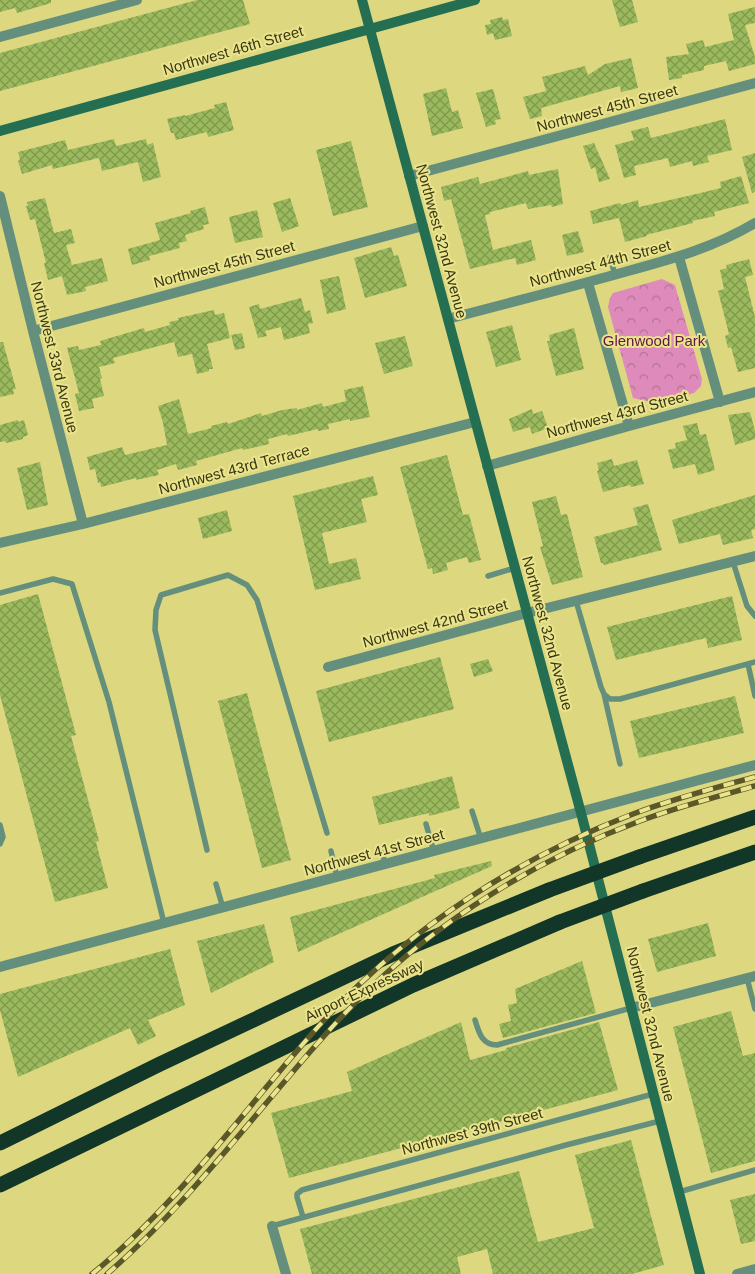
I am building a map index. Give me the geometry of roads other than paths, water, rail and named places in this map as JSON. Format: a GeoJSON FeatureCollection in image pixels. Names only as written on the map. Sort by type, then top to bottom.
{"type":"FeatureCollection","features":[{"type":"Feature","properties":{"kind":"highway","name":"Airport Expressway"},"geometry":{"type":"LineString","coordinates":[[0,1143],[160,1064],[386,957],[549,890],[755,817]]}},
{"type":"Feature","properties":{"kind":"highway","name":"Airport Expressway"},"geometry":{"type":"LineString","coordinates":[[0,1185],[412,985],[560,922],[755,852]]}},
{"type":"Feature","properties":{"kind":"main road","name":"Northwest 32nd Avenue"},"geometry":{"type":"LineString","coordinates":[[362,0],[580,812],[700,1274]]}},
{"type":"Feature","properties":{"kind":"main road","name":"Northwest 46th Street"},"geometry":{"type":"LineString","coordinates":[[0,131],[475,0]]}},
{"type":"Feature","properties":{"kind":"street"},"geometry":{"type":"LineString","coordinates":[[0,37],[137,0]]}},
{"type":"Feature","properties":{"kind":"street","name":"Northwest 45th Street"},"geometry":{"type":"LineString","coordinates":[[409,176],[755,84]]}},
{"type":"Feature","properties":{"kind":"street","name":"Northwest 33rd Avenue"},"geometry":{"type":"LineString","coordinates":[[0,196],[83,524]]}},
{"type":"Feature","properties":{"kind":"street","name":"Northwest 44th Street"},"geometry":{"type":"LineString","coordinates":[[448,319],[588,283],[679,257],[736,235],[755,223]]}},
{"type":"Feature","properties":{"kind":"street","name":"Northwest 45th Street"},"geometry":{"type":"LineString","coordinates":[[33,331],[422,226]]}},
{"type":"Feature","properties":{"kind":"street"},"geometry":{"type":"LineString","coordinates":[[679,257],[720,402]]}},
{"type":"Feature","properties":{"kind":"street"},"geometry":{"type":"LineString","coordinates":[[588,283],[628,426]]}},
{"type":"Feature","properties":{"kind":"street","name":"Northwest 43rd Street"},"geometry":{"type":"LineString","coordinates":[[487,466],[755,392]]}},
{"type":"Feature","properties":{"kind":"street","name":"Northwest 43rd Terrace"},"geometry":{"type":"LineString","coordinates":[[0,543],[83,524],[475,422]]}},
{"type":"Feature","properties":{"kind":"street","name":"Northwest 42nd Street"},"geometry":{"type":"LineString","coordinates":[[328,668],[527,613],[754,557]]}},
{"type":"Feature","properties":{"kind":"street","name":"Northwest 41st Street"},"geometry":{"type":"LineString","coordinates":[[0,967],[755,765]]}},
{"type":"Feature","properties":{"kind":"street"},"geometry":{"type":"LineString","coordinates":[[631,1008],[751,977]]}},
{"type":"Feature","properties":{"kind":"street"},"geometry":{"type":"LineString","coordinates":[[272,1226],[286,1274]]}},
{"type":"Feature","properties":{"kind":"street"},"geometry":{"type":"LineString","coordinates":[[737,1274],[755,1269]]}},
{"type":"Feature","properties":{"kind":"lane"},"geometry":{"type":"LineString","coordinates":[[610,258],[615,275]]}},
{"type":"Feature","properties":{"kind":"lane"},"geometry":{"type":"LineString","coordinates":[[733,562],[747,606],[755,615]]}},
{"type":"Feature","properties":{"kind":"lane"},"geometry":{"type":"LineString","coordinates":[[488,576],[515,568]]}},
{"type":"Feature","properties":{"kind":"lane"},"geometry":{"type":"LineString","coordinates":[[207,850],[155,630],[156,610],[161,595],[228,575],[247,585],[258,600],[326,833]]}},
{"type":"Feature","properties":{"kind":"lane"},"geometry":{"type":"LineString","coordinates":[[0,593],[53,579],[72,584],[109,702],[164,924]]}},
{"type":"Feature","properties":{"kind":"lane"},"geometry":{"type":"LineString","coordinates":[[576,601],[604,694],[620,764]]}},
{"type":"Feature","properties":{"kind":"lane"},"geometry":{"type":"LineString","coordinates":[[604,694],[610,699],[620,699],[752,663],[755,696]]}},
{"type":"Feature","properties":{"kind":"lane"},"geometry":{"type":"LineString","coordinates":[[472,811],[481,839]]}},
{"type":"Feature","properties":{"kind":"lane"},"geometry":{"type":"LineString","coordinates":[[426,824],[434,852]]}},
{"type":"Feature","properties":{"kind":"lane"},"geometry":{"type":"LineString","coordinates":[[0,825],[3,838],[0,844]]}},
{"type":"Feature","properties":{"kind":"lane"},"geometry":{"type":"LineString","coordinates":[[382,848],[384,865]]}},
{"type":"Feature","properties":{"kind":"lane"},"geometry":{"type":"LineString","coordinates":[[331,851],[337,877]]}},
{"type":"Feature","properties":{"kind":"lane"},"geometry":{"type":"LineString","coordinates":[[216,884],[223,908]]}},
{"type":"Feature","properties":{"kind":"lane"},"geometry":{"type":"LineString","coordinates":[[751,977],[755,1009]]}},
{"type":"Feature","properties":{"kind":"lane"},"geometry":{"type":"LineString","coordinates":[[476,1020],[480,1036],[490,1045],[497,1045],[631,1008]]}},
{"type":"Feature","properties":{"kind":"lane","name":"Northwest 39th Street"},"geometry":{"type":"LineString","coordinates":[[303,1217],[297,1197],[297,1194],[302,1190],[653,1094]]}},
{"type":"Feature","properties":{"kind":"lane"},"geometry":{"type":"LineString","coordinates":[[272,1226],[660,1121]]}},
{"type":"Feature","properties":{"kind":"lane"},"geometry":{"type":"LineString","coordinates":[[679,1192],[755,1170]]}},
{"type":"Feature","properties":{"kind":"railway"},"geometry":{"type":"LineString","coordinates":[[92,1274],[156,1215],[186,1183],[327,1017],[360,984],[430,925],[468,898],[508,874],[590,832],[663,803],[755,777]]}},
{"type":"Feature","properties":{"kind":"railway"},"geometry":{"type":"LineString","coordinates":[[107,1274],[168,1216],[197,1185],[334,1025],[366,992],[437,932],[514,880],[597,838],[668,811],[755,786]]}},
{"type":"Feature","properties":{"kind":"park label","name":"Glenwood Park"},"geometry":{"type":"Point","coordinates":[654,340]}}]}
